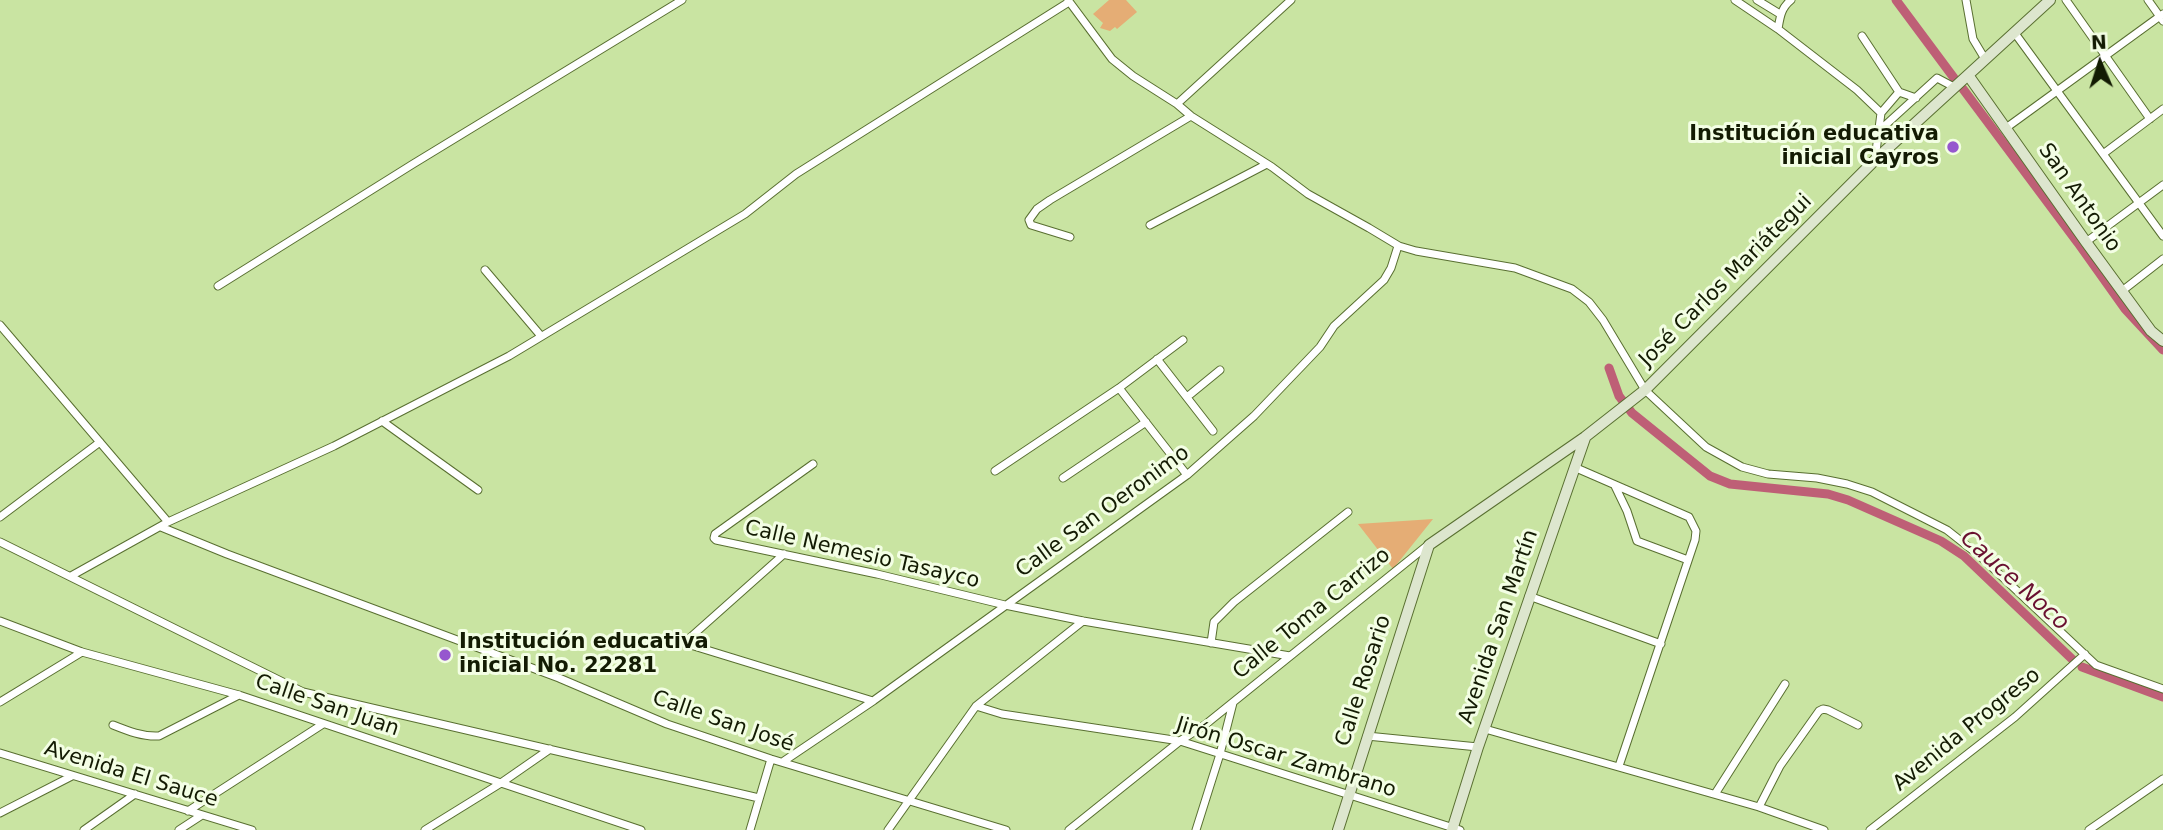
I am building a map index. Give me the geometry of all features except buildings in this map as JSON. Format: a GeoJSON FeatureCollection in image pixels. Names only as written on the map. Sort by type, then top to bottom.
{"type":"FeatureCollection","features":[{"type":"Feature","properties":{"kind":"main road","name":"José Carlos Mariátegui"},"geometry":{"type":"LineString","coordinates":[[1624,405],[1644,390],[1875,160],[2050,0]]}},
{"type":"Feature","properties":{"kind":"main road","name":"San Antonio"},"geometry":{"type":"LineString","coordinates":[[1968,75],[2151,331],[2163,341]]}},
{"type":"Feature","properties":{"kind":"main road","name":"Calle Toma Carrizo"},"geometry":{"type":"LineString","coordinates":[[1429,545],[1585,437],[1624,405]]}},
{"type":"Feature","properties":{"kind":"main road","name":"Avenida San Martín"},"geometry":{"type":"LineString","coordinates":[[1455,829],[1478,747],[1585,437]]}},
{"type":"Feature","properties":{"kind":"main road","name":"Calle Rosario"},"geometry":{"type":"LineString","coordinates":[[1338,830],[1429,545]]}},
{"type":"Feature","properties":{"kind":"street"},"geometry":{"type":"LineString","coordinates":[[218,286],[669,3],[682,0]]}},
{"type":"Feature","properties":{"kind":"street"},"geometry":{"type":"LineString","coordinates":[[1177,104],[1291,0]]}},
{"type":"Feature","properties":{"kind":"street"},"geometry":{"type":"LineString","coordinates":[[1735,0],[1779,29],[1857,90],[1881,113]]}},
{"type":"Feature","properties":{"kind":"street"},"geometry":{"type":"LineString","coordinates":[[1757,0],[1780,14]]}},
{"type":"Feature","properties":{"kind":"street"},"geometry":{"type":"LineString","coordinates":[[1779,29],[1780,14],[1791,0]]}},
{"type":"Feature","properties":{"kind":"street"},"geometry":{"type":"LineString","coordinates":[[1966,0],[1973,38],[1985,59]]}},
{"type":"Feature","properties":{"kind":"street"},"geometry":{"type":"LineString","coordinates":[[2066,0],[2150,119]]}},
{"type":"Feature","properties":{"kind":"street"},"geometry":{"type":"LineString","coordinates":[[2006,128],[2162,17],[2148,0]]}},
{"type":"Feature","properties":{"kind":"street"},"geometry":{"type":"LineString","coordinates":[[71,576],[169,522],[334,446],[509,356],[745,214],[796,174],[1069,1],[1112,59],[1133,76],[1308,194],[1398,246],[1429,254],[1515,268],[1572,289],[1589,302],[1603,320],[1644,390],[1706,447],[1742,467],[1768,474],[1817,478],[1872,492],[1947,530],[1980,556],[2096,664],[2163,689]]}},
{"type":"Feature","properties":{"kind":"street"},"geometry":{"type":"LineString","coordinates":[[2014,32],[2163,236]]}},
{"type":"Feature","properties":{"kind":"street"},"geometry":{"type":"LineString","coordinates":[[1862,36],[1899,92],[1916,98]]}},
{"type":"Feature","properties":{"kind":"street"},"geometry":{"type":"LineString","coordinates":[[1880,130],[1937,78],[1954,88]]}},
{"type":"Feature","properties":{"kind":"street"},"geometry":{"type":"LineString","coordinates":[[1875,160],[1881,113],[1899,92]]}},
{"type":"Feature","properties":{"kind":"street"},"geometry":{"type":"LineString","coordinates":[[2103,154],[2163,109]]}},
{"type":"Feature","properties":{"kind":"street"},"geometry":{"type":"LineString","coordinates":[[1070,237],[1031,225],[1029,219],[1050,200],[1191,116]]}},
{"type":"Feature","properties":{"kind":"street"},"geometry":{"type":"LineString","coordinates":[[1150,225],[1267,164]]}},
{"type":"Feature","properties":{"kind":"street"},"geometry":{"type":"LineString","coordinates":[[2086,242],[2163,185]]}},
{"type":"Feature","properties":{"kind":"street","name":"Calle San Oeronimo"},"geometry":{"type":"LineString","coordinates":[[784,761],[873,701],[1187,475],[1254,416],[1320,347],[1334,326],[1384,280],[1398,246]]}},
{"type":"Feature","properties":{"kind":"street"},"geometry":{"type":"LineString","coordinates":[[2122,291],[2163,259]]}},
{"type":"Feature","properties":{"kind":"street"},"geometry":{"type":"LineString","coordinates":[[485,270],[541,336]]}},
{"type":"Feature","properties":{"kind":"street"},"geometry":{"type":"LineString","coordinates":[[0,325],[169,522]]}},
{"type":"Feature","properties":{"kind":"street"},"geometry":{"type":"LineString","coordinates":[[996,471],[1119,388],[1183,340]]}},
{"type":"Feature","properties":{"kind":"street"},"geometry":{"type":"LineString","coordinates":[[1157,359],[1213,431]]}},
{"type":"Feature","properties":{"kind":"street"},"geometry":{"type":"LineString","coordinates":[[1187,397],[1220,370]]}},
{"type":"Feature","properties":{"kind":"street"},"geometry":{"type":"LineString","coordinates":[[1119,388],[1187,475]]}},
{"type":"Feature","properties":{"kind":"street"},"geometry":{"type":"LineString","coordinates":[[382,421],[478,490]]}},
{"type":"Feature","properties":{"kind":"street"},"geometry":{"type":"LineString","coordinates":[[1063,478],[1146,422]]}},
{"type":"Feature","properties":{"kind":"street"},"geometry":{"type":"LineString","coordinates":[[0,517],[100,442]]}},
{"type":"Feature","properties":{"kind":"street","name":"Calle Nemesio Tasayco"},"geometry":{"type":"LineString","coordinates":[[813,464],[715,534],[716,540],[1083,621],[1290,656]]}},
{"type":"Feature","properties":{"kind":"street"},"geometry":{"type":"LineString","coordinates":[[1574,467],[1689,517],[1696,531],[1619,766]]}},
{"type":"Feature","properties":{"kind":"street"},"geometry":{"type":"LineString","coordinates":[[1615,485],[1637,541],[1688,560]]}},
{"type":"Feature","properties":{"kind":"street"},"geometry":{"type":"LineString","coordinates":[[1211,643],[1214,622],[1227,609],[1348,512]]}},
{"type":"Feature","properties":{"kind":"street","name":"Calle San José"},"geometry":{"type":"LineString","coordinates":[[161,527],[559,678],[667,724],[771,759],[1006,830]]}},
{"type":"Feature","properties":{"kind":"street"},"geometry":{"type":"LineString","coordinates":[[0,542],[303,692],[759,798]]}},
{"type":"Feature","properties":{"kind":"street","name":"Calle Toma Carrizo"},"geometry":{"type":"LineString","coordinates":[[1069,830],[1429,545]]}},
{"type":"Feature","properties":{"kind":"street"},"geometry":{"type":"LineString","coordinates":[[784,554],[684,643],[873,701]]}},
{"type":"Feature","properties":{"kind":"street"},"geometry":{"type":"LineString","coordinates":[[1529,596],[1661,643]]}},
{"type":"Feature","properties":{"kind":"street","name":"Calle San Juan"},"geometry":{"type":"LineString","coordinates":[[0,621],[82,652],[239,695],[641,830]]}},
{"type":"Feature","properties":{"kind":"street"},"geometry":{"type":"LineString","coordinates":[[888,830],[976,706],[1083,621]]}},
{"type":"Feature","properties":{"kind":"street"},"geometry":{"type":"LineString","coordinates":[[0,702],[82,652]]}},
{"type":"Feature","properties":{"kind":"street","name":"Avenida Progreso"},"geometry":{"type":"LineString","coordinates":[[1871,830],[2015,717],[2085,654]]}},
{"type":"Feature","properties":{"kind":"street"},"geometry":{"type":"LineString","coordinates":[[1715,794],[1785,684]]}},
{"type":"Feature","properties":{"kind":"street"},"geometry":{"type":"LineString","coordinates":[[113,725],[132,733],[159,736],[239,695]]}},
{"type":"Feature","properties":{"kind":"street"},"geometry":{"type":"LineString","coordinates":[[1196,830],[1233,702]]}},
{"type":"Feature","properties":{"kind":"street","name":"Jirón Oscar Zambrano"},"geometry":{"type":"LineString","coordinates":[[976,706],[1002,715],[1180,741],[1455,829]]}},
{"type":"Feature","properties":{"kind":"street"},"geometry":{"type":"LineString","coordinates":[[1759,807],[1780,766],[1819,711],[1828,710],[1858,725]]}},
{"type":"Feature","properties":{"kind":"street"},"geometry":{"type":"LineString","coordinates":[[188,811],[323,724]]}},
{"type":"Feature","properties":{"kind":"street"},"geometry":{"type":"LineString","coordinates":[[1485,729],[1759,807],[1824,830]]}},
{"type":"Feature","properties":{"kind":"street"},"geometry":{"type":"LineString","coordinates":[[1367,736],[1478,747]]}},
{"type":"Feature","properties":{"kind":"street"},"geometry":{"type":"LineString","coordinates":[[425,830],[550,749]]}},
{"type":"Feature","properties":{"kind":"street","name":"Avenida El Sauce"},"geometry":{"type":"LineString","coordinates":[[0,753],[252,830]]}},
{"type":"Feature","properties":{"kind":"street"},"geometry":{"type":"LineString","coordinates":[[750,830],[771,759]]}},
{"type":"Feature","properties":{"kind":"street"},"geometry":{"type":"LineString","coordinates":[[0,813],[72,776]]}},
{"type":"Feature","properties":{"kind":"street"},"geometry":{"type":"LineString","coordinates":[[2090,830],[2163,779]]}},
{"type":"Feature","properties":{"kind":"street"},"geometry":{"type":"LineString","coordinates":[[85,830],[135,794]]}},
{"type":"Feature","properties":{"kind":"street"},"geometry":{"type":"LineString","coordinates":[[179,830],[202,815]]}},
{"type":"Feature","properties":{"kind":"shaded area"},"geometry":{"type":"Polygon","coordinates":[[[1109,0],[1126,0],[1137,12],[1117,29],[1115,27],[1110,31],[1100,28],[1103,23],[1093,14],[1109,0]]]}},
{"type":"Feature","properties":{"kind":"shaded area"},"geometry":{"type":"Polygon","coordinates":[[[1433,519],[1393,569],[1358,524],[1433,519]]]}},
{"type":"Feature","properties":{"kind":"waterway"},"geometry":{"type":"LineString","coordinates":[[1896,0],[1954,78]]}},
{"type":"Feature","properties":{"kind":"waterway"},"geometry":{"type":"LineString","coordinates":[[1963,89],[2125,309],[2163,350]]}},
{"type":"Feature","properties":{"kind":"waterway","name":"Cauce Noco"},"geometry":{"type":"LineString","coordinates":[[1609,368],[1619,396],[1632,413],[1710,476],[1730,484],[1828,494],[1848,500],[1941,541],[1964,556],[2073,660]]}},
{"type":"Feature","properties":{"kind":"waterway","name":"Cauce Noco"},"geometry":{"type":"LineString","coordinates":[[2082,667],[2163,697]]}},
{"type":"Feature","properties":{"kind":"place","name":"Institución educativa inicial Cayros"},"geometry":{"type":"Point","coordinates":[1953,147]}},
{"type":"Feature","properties":{"kind":"place","name":"Institución educativa inicial No. 22281"},"geometry":{"type":"Point","coordinates":[445,655]}}]}
